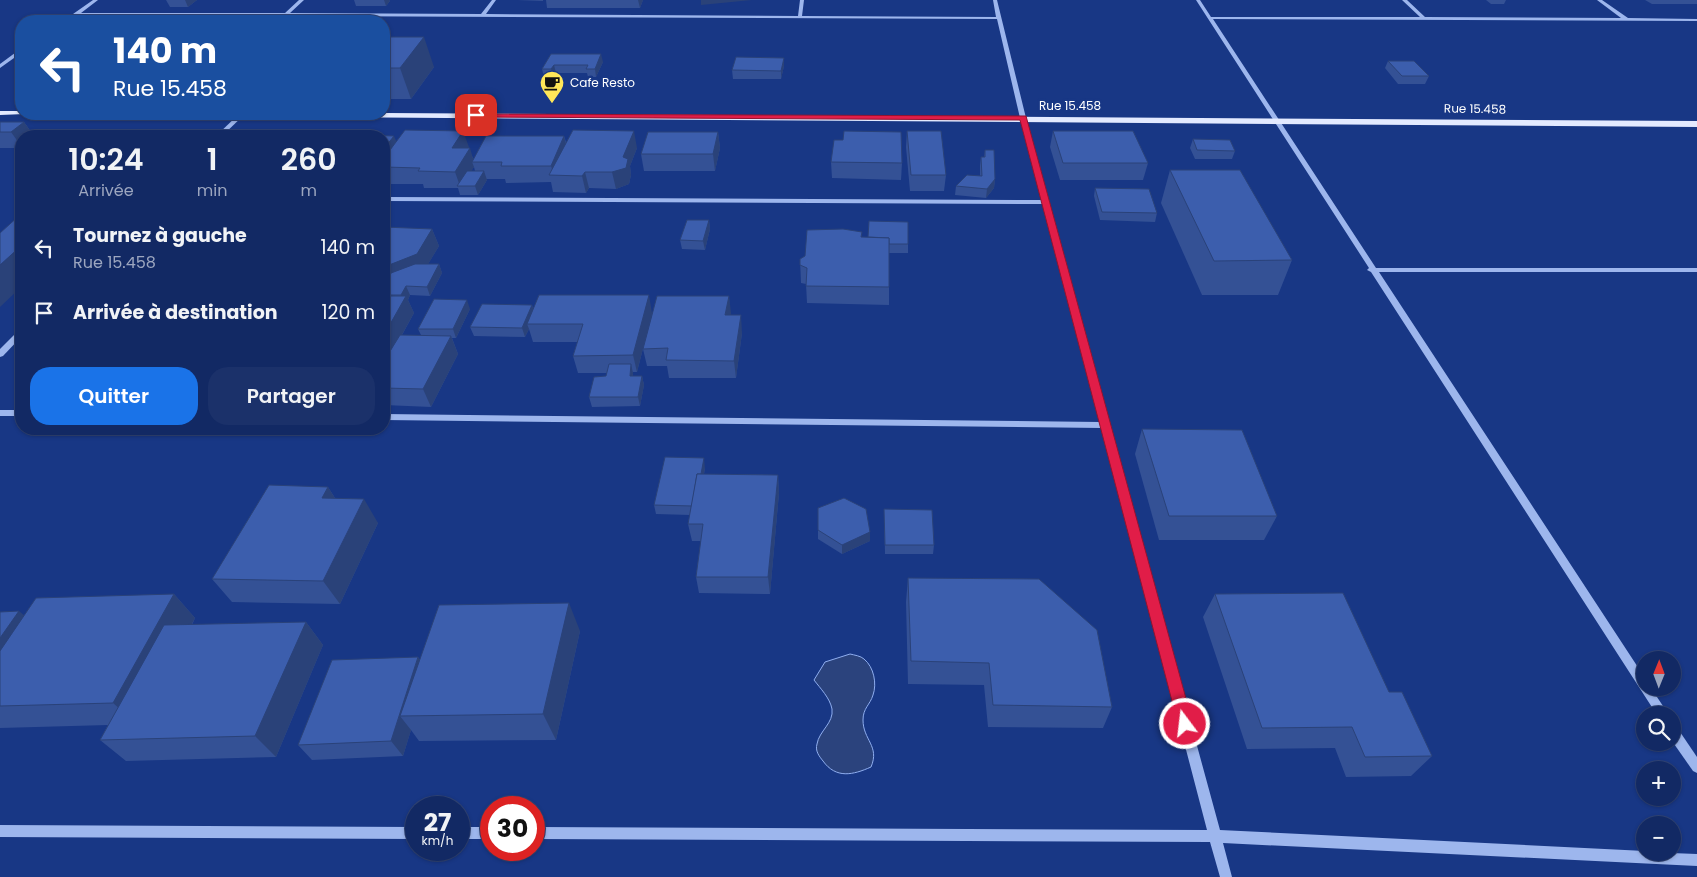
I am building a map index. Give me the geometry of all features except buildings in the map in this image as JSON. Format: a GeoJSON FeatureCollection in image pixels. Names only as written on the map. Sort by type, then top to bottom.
{"type":"FeatureCollection","features":[{"type":"Feature","properties":{"kind":"main road"},"geometry":{"type":"LineString","coordinates":[[0,113],[15,113]]}},
{"type":"Feature","properties":{"kind":"main road","name":"Rue 15.458"},"geometry":{"type":"LineString","coordinates":[[390,115],[1697,124]]}},
{"type":"Feature","properties":{"kind":"street"},"geometry":{"type":"LineString","coordinates":[[76,14],[96,0]]}},
{"type":"Feature","properties":{"kind":"street"},"geometry":{"type":"LineString","coordinates":[[287,14],[302,0]]}},
{"type":"Feature","properties":{"kind":"street"},"geometry":{"type":"LineString","coordinates":[[483,15],[494,0]]}},
{"type":"Feature","properties":{"kind":"street"},"geometry":{"type":"LineString","coordinates":[[800,16],[802,0]]}},
{"type":"Feature","properties":{"kind":"street"},"geometry":{"type":"LineString","coordinates":[[995,0],[1023,118],[1226,877]]}},
{"type":"Feature","properties":{"kind":"street"},"geometry":{"type":"LineString","coordinates":[[1198,0],[1371,270],[1657,706]]}},
{"type":"Feature","properties":{"kind":"street"},"geometry":{"type":"LineString","coordinates":[[1404,0],[1423,18]]}},
{"type":"Feature","properties":{"kind":"street"},"geometry":{"type":"LineString","coordinates":[[1600,0],[1627,20]]}},
{"type":"Feature","properties":{"kind":"street"},"geometry":{"type":"LineString","coordinates":[[76,14],[999,18]]}},
{"type":"Feature","properties":{"kind":"street"},"geometry":{"type":"LineString","coordinates":[[1209,18],[1697,20]]}},
{"type":"Feature","properties":{"kind":"street"},"geometry":{"type":"LineString","coordinates":[[0,66],[15,55]]}},
{"type":"Feature","properties":{"kind":"street"},"geometry":{"type":"LineString","coordinates":[[225,130],[236,120]]}},
{"type":"Feature","properties":{"kind":"street"},"geometry":{"type":"LineString","coordinates":[[390,199],[1047,202]]}},
{"type":"Feature","properties":{"kind":"street"},"geometry":{"type":"LineString","coordinates":[[1371,270],[1697,270]]}},
{"type":"Feature","properties":{"kind":"street"},"geometry":{"type":"LineString","coordinates":[[0,354],[15,339]]}},
{"type":"Feature","properties":{"kind":"street"},"geometry":{"type":"LineString","coordinates":[[0,413],[15,413]]}},
{"type":"Feature","properties":{"kind":"street"},"geometry":{"type":"LineString","coordinates":[[390,417],[1106,425]]}},
{"type":"Feature","properties":{"kind":"street"},"geometry":{"type":"LineString","coordinates":[[1681,743],[1697,767]]}},
{"type":"Feature","properties":{"kind":"street"},"geometry":{"type":"LineString","coordinates":[[0,831],[405,833]]}},
{"type":"Feature","properties":{"kind":"street"},"geometry":{"type":"LineString","coordinates":[[545,833],[1215,836],[1697,860]]}},
{"type":"Feature","properties":{"kind":"water"},"geometry":{"type":"Polygon","coordinates":[[[850,654],[864,659],[870,666],[874,676],[874,691],[864,712],[863,720],[874,754],[871,767],[845,774],[833,771],[828,767],[817,751],[818,739],[831,719],[832,709],[827,697],[814,680],[825,662],[850,654]]]}},
{"type":"Feature","properties":{"kind":"place","name":"Cafe Resto"},"geometry":{"type":"Point","coordinates":[552,104]}},
{"type":"Feature","properties":{"kind":"route"},"geometry":{"type":"LineString","coordinates":[[476,115],[1023,118],[1185,724]]}}]}
